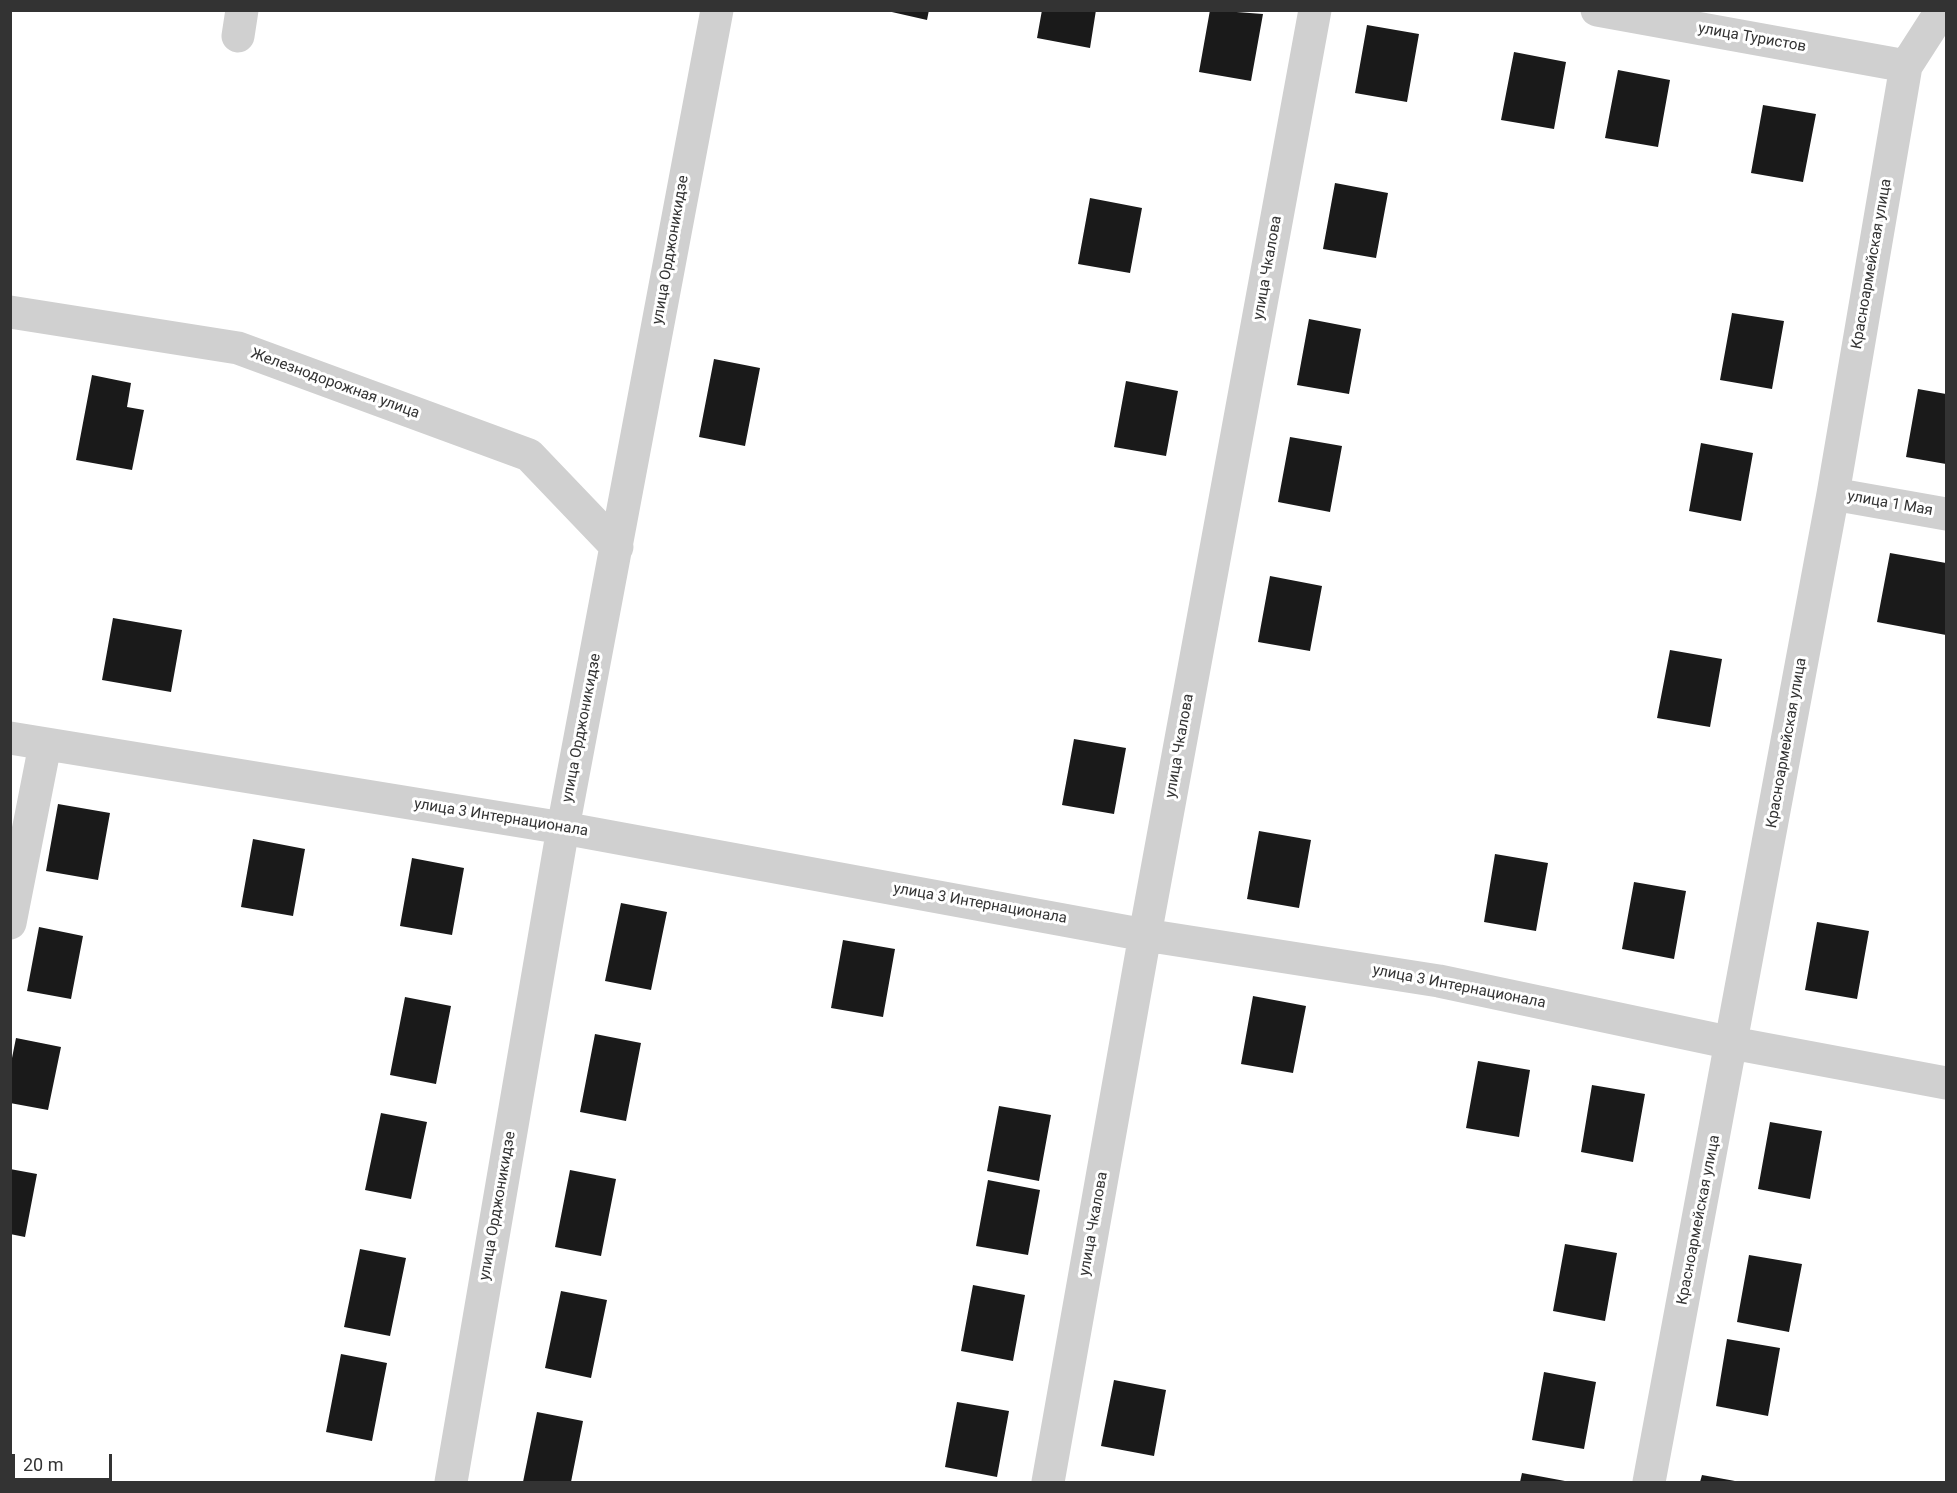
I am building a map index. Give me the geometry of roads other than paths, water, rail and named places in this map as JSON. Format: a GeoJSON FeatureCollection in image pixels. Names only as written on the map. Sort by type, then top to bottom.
{"type":"FeatureCollection","features":[{"type":"Feature","properties":{"kind":"street","name":"улица Орджоникидзе"},"geometry":{"type":"LineString","coordinates":[[451,1482],[563,828],[717,10]]}},
{"type":"Feature","properties":{"kind":"street","name":"улица Чкалова"},"geometry":{"type":"LineString","coordinates":[[1048,1482],[1145,935],[1316,10]]}},
{"type":"Feature","properties":{"kind":"street","name":"улица Туристов"},"geometry":{"type":"LineString","coordinates":[[1598,10],[1906,66]]}},
{"type":"Feature","properties":{"kind":"street","name":"Красноармейская улица"},"geometry":{"type":"LineString","coordinates":[[1649,1482],[1833,494],[1906,66],[1942,10]]}},
{"type":"Feature","properties":{"kind":"street","name":"Железнодорожная улица"},"geometry":{"type":"LineString","coordinates":[[10,312],[238,348],[529,455],[617,547]]}},
{"type":"Feature","properties":{"kind":"street","name":"улица 1 Мая"},"geometry":{"type":"LineString","coordinates":[[1833,494],[1947,514]]}},
{"type":"Feature","properties":{"kind":"street","name":"улица 3 Интернационала"},"geometry":{"type":"LineString","coordinates":[[10,738],[563,828],[1145,935],[1439,981],[1732,1043],[1947,1083]]}},
{"type":"Feature","properties":{"kind":"street"},"geometry":{"type":"LineString","coordinates":[[10,923],[45,745]]}}]}
